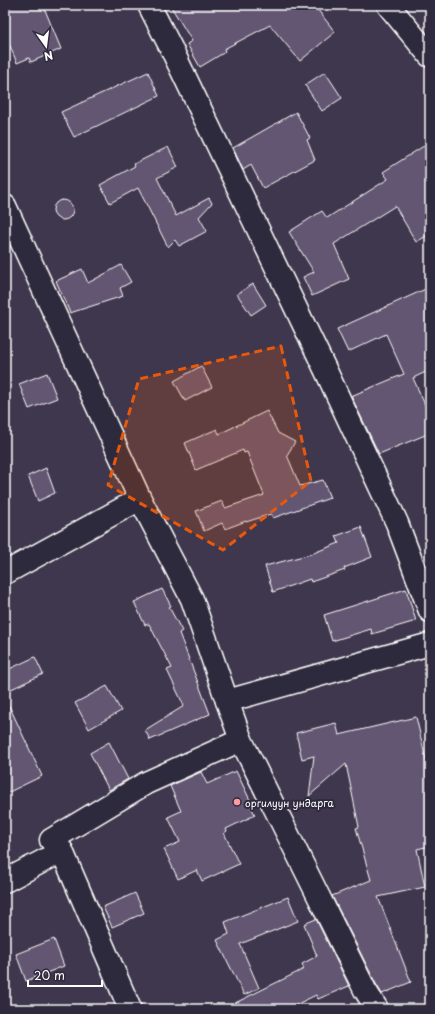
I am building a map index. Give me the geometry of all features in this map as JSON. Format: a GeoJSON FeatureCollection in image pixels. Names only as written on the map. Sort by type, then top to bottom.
{"type":"FeatureCollection","features":[{"type":"Feature","properties":{"kind":"street"},"geometry":{"type":"LineString","coordinates":[[149,5],[330,378],[396,523],[430,611]]}},
{"type":"Feature","properties":{"kind":"street"},"geometry":{"type":"LineString","coordinates":[[388,5],[430,56]]}},
{"type":"Feature","properties":{"kind":"street"},"geometry":{"type":"LineString","coordinates":[[5,206],[140,499],[192,599],[241,740],[365,990],[377,1009]]}},
{"type":"Feature","properties":{"kind":"street"},"geometry":{"type":"LineString","coordinates":[[5,573],[140,499]]}},
{"type":"Feature","properties":{"kind":"street"},"geometry":{"type":"LineString","coordinates":[[227,702],[430,644]]}},
{"type":"Feature","properties":{"kind":"street"},"geometry":{"type":"LineString","coordinates":[[130,1009],[62,851],[51,840],[146,783],[241,740]]}},
{"type":"Feature","properties":{"kind":"street"},"geometry":{"type":"LineString","coordinates":[[5,881],[62,851]]}},
{"type":"Feature","properties":{"kind":"highlighted area"},"geometry":{"type":"Polygon","coordinates":[[[281,346],[311,481],[223,550],[108,485],[139,379],[281,346]]]}},
{"type":"Feature","properties":{"kind":"building"},"geometry":{"type":"Polygon","coordinates":[[[5,5],[43,5],[61,49],[31,62],[29,58],[17,63],[5,34],[5,5]]]}},
{"type":"Feature","properties":{"kind":"building"},"geometry":{"type":"Polygon","coordinates":[[[170,5],[314,5],[335,32],[300,61],[270,25],[224,49],[225,52],[200,67],[187,44],[192,41],[170,5]]]}},
{"type":"Feature","properties":{"kind":"building"},"geometry":{"type":"Polygon","coordinates":[[[148,72],[159,96],[74,137],[61,112],[148,72]]]}},
{"type":"Feature","properties":{"kind":"building"},"geometry":{"type":"Polygon","coordinates":[[[325,72],[342,98],[322,111],[305,85],[325,72]]]}},
{"type":"Feature","properties":{"kind":"building"},"geometry":{"type":"Polygon","coordinates":[[[296,112],[310,138],[307,140],[315,160],[263,188],[251,165],[243,170],[233,148],[296,112]]]}},
{"type":"Feature","properties":{"kind":"building"},"geometry":{"type":"Polygon","coordinates":[[[430,142],[430,234],[416,242],[395,206],[334,244],[349,279],[312,296],[303,277],[314,272],[289,232],[322,211],[327,218],[388,179],[383,172],[430,142]]]}},
{"type":"Feature","properties":{"kind":"building"},"geometry":{"type":"Polygon","coordinates":[[[168,147],[178,167],[157,178],[176,216],[209,198],[212,203],[199,217],[207,231],[179,246],[175,240],[168,247],[138,188],[110,203],[100,185],[135,166],[134,164],[168,147]]]}},
{"type":"Feature","properties":{"kind":"building"},"geometry":{"type":"Polygon","coordinates":[[[63,200],[70,203],[73,210],[70,217],[63,220],[56,217],[53,210],[56,203],[63,200]]]}},
{"type":"Feature","properties":{"kind":"building"},"geometry":{"type":"Polygon","coordinates":[[[121,265],[131,282],[120,288],[123,296],[70,313],[56,281],[82,269],[88,283],[121,265]]]}},
{"type":"Feature","properties":{"kind":"building"},"geometry":{"type":"Polygon","coordinates":[[[253,284],[266,305],[251,315],[237,294],[253,284]]]}},
{"type":"Feature","properties":{"kind":"building"},"geometry":{"type":"Polygon","coordinates":[[[430,287],[430,370],[413,378],[430,416],[430,433],[379,454],[351,396],[404,374],[386,334],[348,352],[337,329],[430,287]]]}},
{"type":"Feature","properties":{"kind":"building"},"geometry":{"type":"Polygon","coordinates":[[[201,366],[212,387],[185,401],[174,381],[201,366]]]}},
{"type":"Feature","properties":{"kind":"building"},"geometry":{"type":"Polygon","coordinates":[[[47,373],[57,398],[29,409],[19,384],[47,373]]]}},
{"type":"Feature","properties":{"kind":"building"},"geometry":{"type":"Polygon","coordinates":[[[267,411],[278,433],[295,442],[287,455],[300,486],[323,480],[330,498],[273,518],[271,514],[225,529],[222,523],[204,531],[196,511],[222,501],[225,508],[264,495],[247,452],[244,453],[243,450],[196,470],[185,443],[217,429],[219,434],[267,411]]]}},
{"type":"Feature","properties":{"kind":"building"},"geometry":{"type":"Polygon","coordinates":[[[46,468],[55,493],[38,501],[28,476],[46,468]]]}},
{"type":"Feature","properties":{"kind":"building"},"geometry":{"type":"Polygon","coordinates":[[[361,527],[372,557],[344,568],[345,570],[311,582],[310,579],[273,592],[265,566],[311,554],[339,543],[336,536],[361,527]]]}},
{"type":"Feature","properties":{"kind":"building"},"geometry":{"type":"Polygon","coordinates":[[[162,589],[171,606],[169,607],[182,631],[179,633],[210,714],[150,740],[145,730],[184,706],[167,670],[172,668],[149,624],[145,625],[134,602],[162,589]]]}},
{"type":"Feature","properties":{"kind":"building"},"geometry":{"type":"Polygon","coordinates":[[[406,589],[416,621],[372,634],[371,629],[332,641],[324,615],[406,589]]]}},
{"type":"Feature","properties":{"kind":"building"},"geometry":{"type":"Polygon","coordinates":[[[35,657],[43,674],[5,692],[5,671],[35,657]]]}},
{"type":"Feature","properties":{"kind":"building"},"geometry":{"type":"Polygon","coordinates":[[[107,686],[121,711],[89,729],[75,703],[107,686]]]}},
{"type":"Feature","properties":{"kind":"building"},"geometry":{"type":"Polygon","coordinates":[[[5,697],[42,776],[5,794],[5,697]]]}},
{"type":"Feature","properties":{"kind":"building"},"geometry":{"type":"Polygon","coordinates":[[[416,717],[430,777],[430,846],[417,849],[425,887],[378,897],[411,982],[382,994],[332,896],[371,880],[356,828],[359,827],[346,764],[309,796],[314,756],[302,759],[296,733],[336,723],[339,735],[416,717]]]}},
{"type":"Feature","properties":{"kind":"building"},"geometry":{"type":"Polygon","coordinates":[[[109,742],[128,779],[109,790],[90,753],[109,742]]]}},
{"type":"Feature","properties":{"kind":"building"},"geometry":{"type":"Polygon","coordinates":[[[236,771],[250,800],[248,800],[255,815],[226,829],[227,831],[224,833],[239,864],[202,881],[197,870],[178,879],[164,849],[180,842],[168,817],[181,811],[170,786],[201,772],[207,784],[236,771]]]}},
{"type":"Feature","properties":{"kind":"building"},"geometry":{"type":"Polygon","coordinates":[[[135,893],[144,913],[112,927],[103,907],[135,893]]]}},
{"type":"Feature","properties":{"kind":"building"},"geometry":{"type":"Polygon","coordinates":[[[288,897],[298,921],[240,944],[259,988],[244,995],[217,940],[229,934],[225,922],[288,897]]]}},
{"type":"Feature","properties":{"kind":"building"},"geometry":{"type":"Polygon","coordinates":[[[316,919],[349,986],[318,999],[316,995],[287,1009],[223,1009],[304,969],[302,964],[317,956],[304,924],[316,919]]]}},
{"type":"Feature","properties":{"kind":"building"},"geometry":{"type":"Polygon","coordinates":[[[54,939],[64,966],[26,981],[16,954],[54,939]]]}},
{"type":"Feature","properties":{"kind":"place","name":"оргилуун ундарга"},"geometry":{"type":"Point","coordinates":[237,802]}}]}
